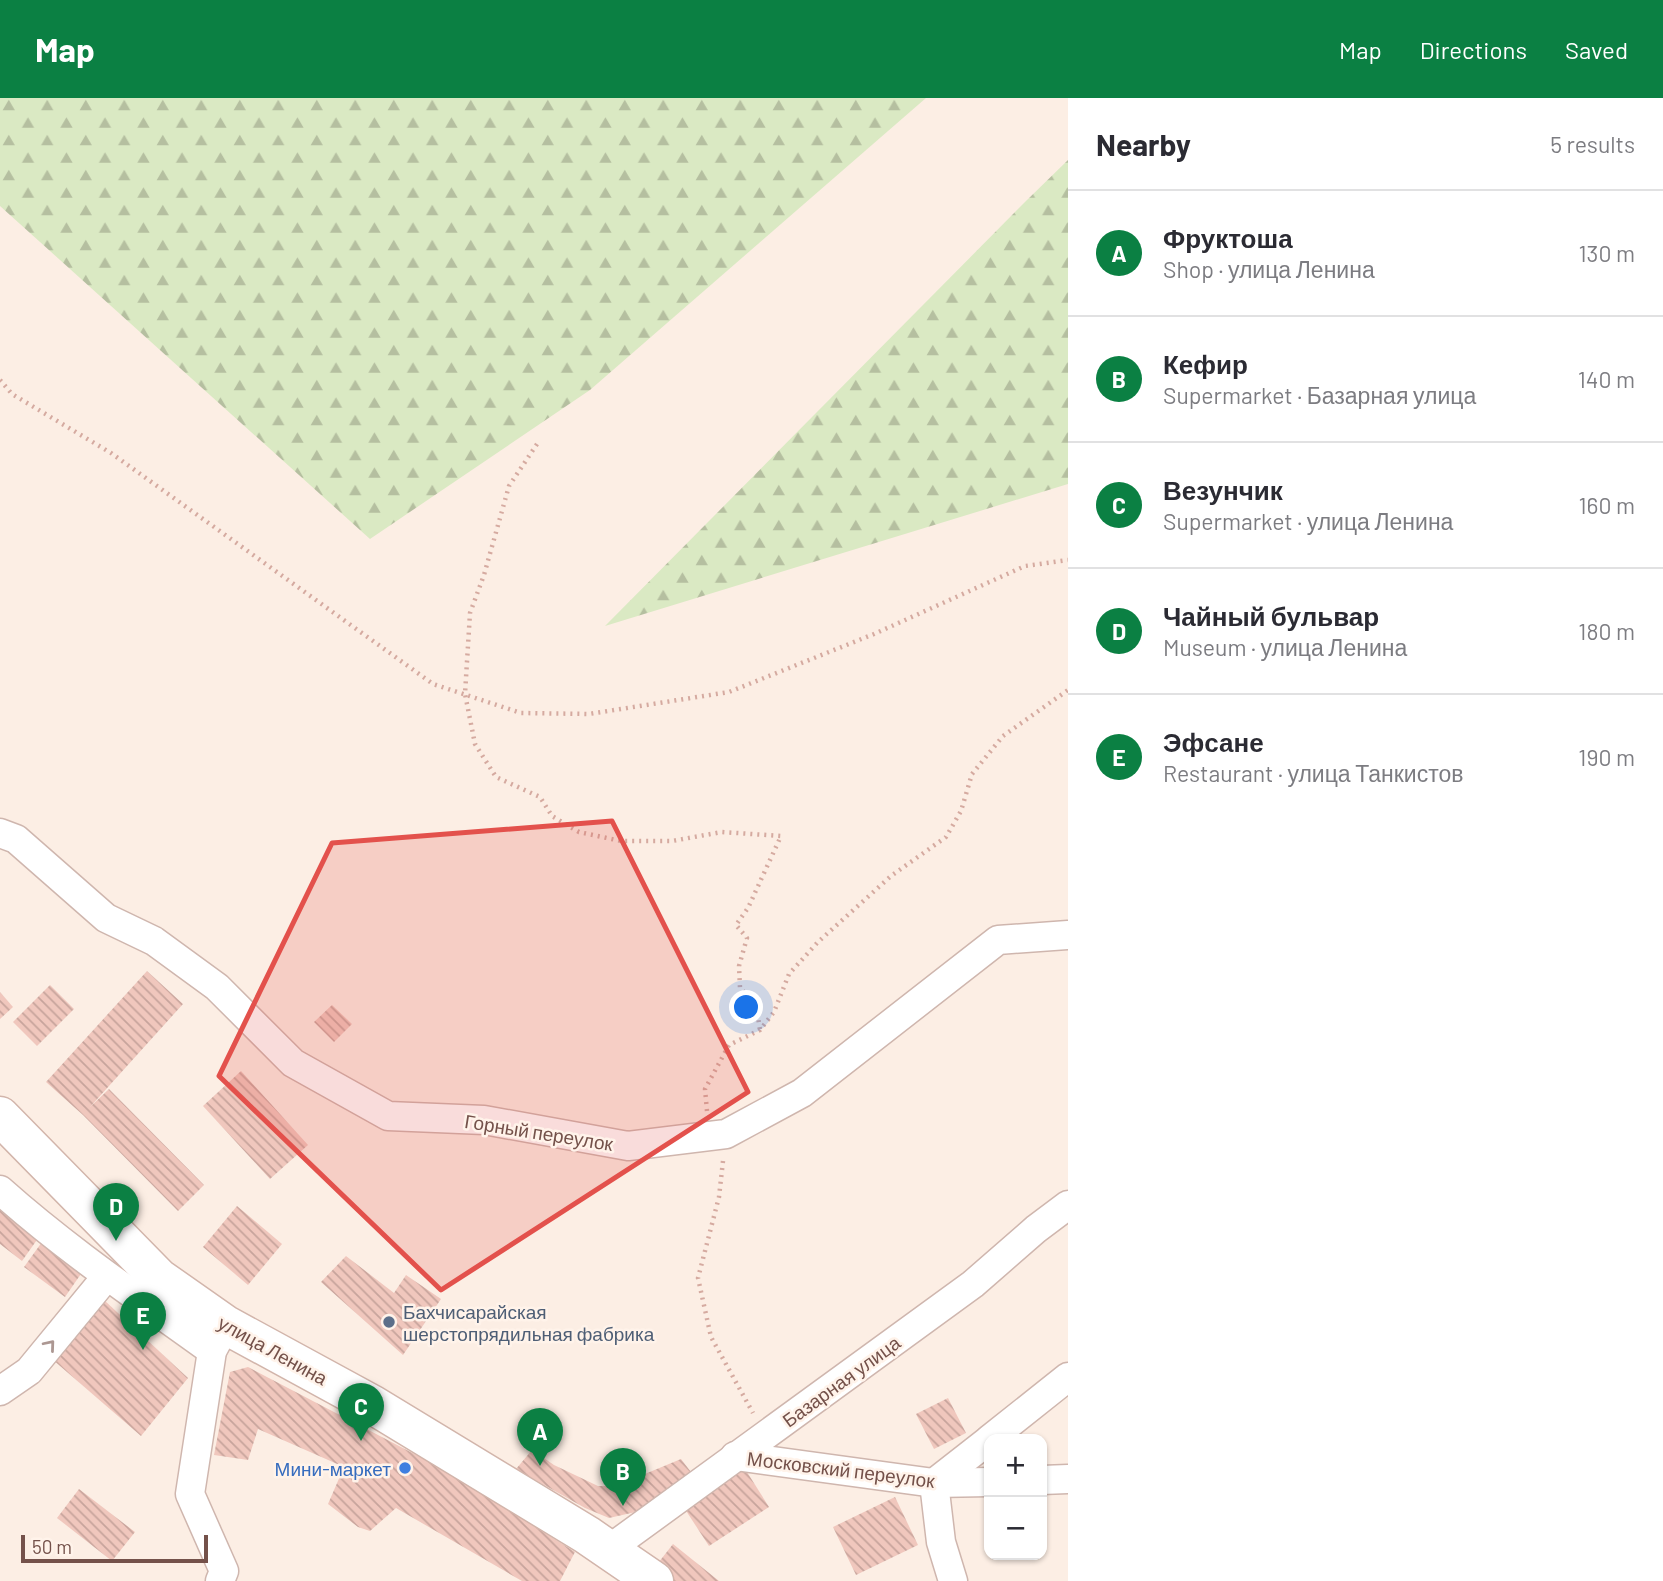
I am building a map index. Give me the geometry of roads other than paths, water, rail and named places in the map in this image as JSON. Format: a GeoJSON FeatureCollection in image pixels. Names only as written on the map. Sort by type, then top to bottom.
{"type":"FeatureCollection","features":[{"type":"Feature","properties":{"kind":"main road","name":"улица Ленина"},"geometry":{"type":"LineString","coordinates":[[0,1116],[219,1338],[373,1405],[654,1581]]}},
{"type":"Feature","properties":{"kind":"street","name":"Горный переулок"},"geometry":{"type":"LineString","coordinates":[[0,833],[16,839],[106,918],[154,941],[217,987],[293,1063],[388,1116],[484,1120],[628,1146],[726,1134],[802,1093],[998,940],[1068,935]]}},
{"type":"Feature","properties":{"kind":"street"},"geometry":{"type":"LineString","coordinates":[[0,1190],[107,1276],[219,1338],[190,1494],[224,1571],[220,1581]]}},
{"type":"Feature","properties":{"kind":"street","name":"Базарная улица"},"geometry":{"type":"LineString","coordinates":[[608,1550],[973,1284],[1036,1228],[1068,1205]]}},
{"type":"Feature","properties":{"kind":"street"},"geometry":{"type":"LineString","coordinates":[[0,1391],[29,1371],[107,1276]]}},
{"type":"Feature","properties":{"kind":"street"},"geometry":{"type":"LineString","coordinates":[[997,1434],[1068,1377]]}},
{"type":"Feature","properties":{"kind":"street"},"geometry":{"type":"LineString","coordinates":[[953,1581],[941,1542],[934,1483],[984,1445]]}},
{"type":"Feature","properties":{"kind":"street","name":"Московский переулок"},"geometry":{"type":"LineString","coordinates":[[735,1456],[934,1483],[984,1482]]}},
{"type":"Feature","properties":{"kind":"street"},"geometry":{"type":"LineString","coordinates":[[1047,1480],[1068,1479]]}},
{"type":"Feature","properties":{"kind":"place","name":"Чайный бульвар"},"geometry":{"type":"Point","coordinates":[116,1241]}},
{"type":"Feature","properties":{"kind":"place","name":"Бахчисарайская шерстопрядильная фабрика"},"geometry":{"type":"Point","coordinates":[389,1322]}},
{"type":"Feature","properties":{"kind":"place","name":"Эфсане"},"geometry":{"type":"Point","coordinates":[143,1350]}},
{"type":"Feature","properties":{"kind":"place","name":"Везунчик"},"geometry":{"type":"Point","coordinates":[361,1441]}},
{"type":"Feature","properties":{"kind":"place","name":"Фруктоша"},"geometry":{"type":"Point","coordinates":[540,1466]}},
{"type":"Feature","properties":{"kind":"place","name":"Мини-маркет"},"geometry":{"type":"Point","coordinates":[405,1468]}},
{"type":"Feature","properties":{"kind":"place","name":"Кефир"},"geometry":{"type":"Point","coordinates":[623,1506]}}]}
